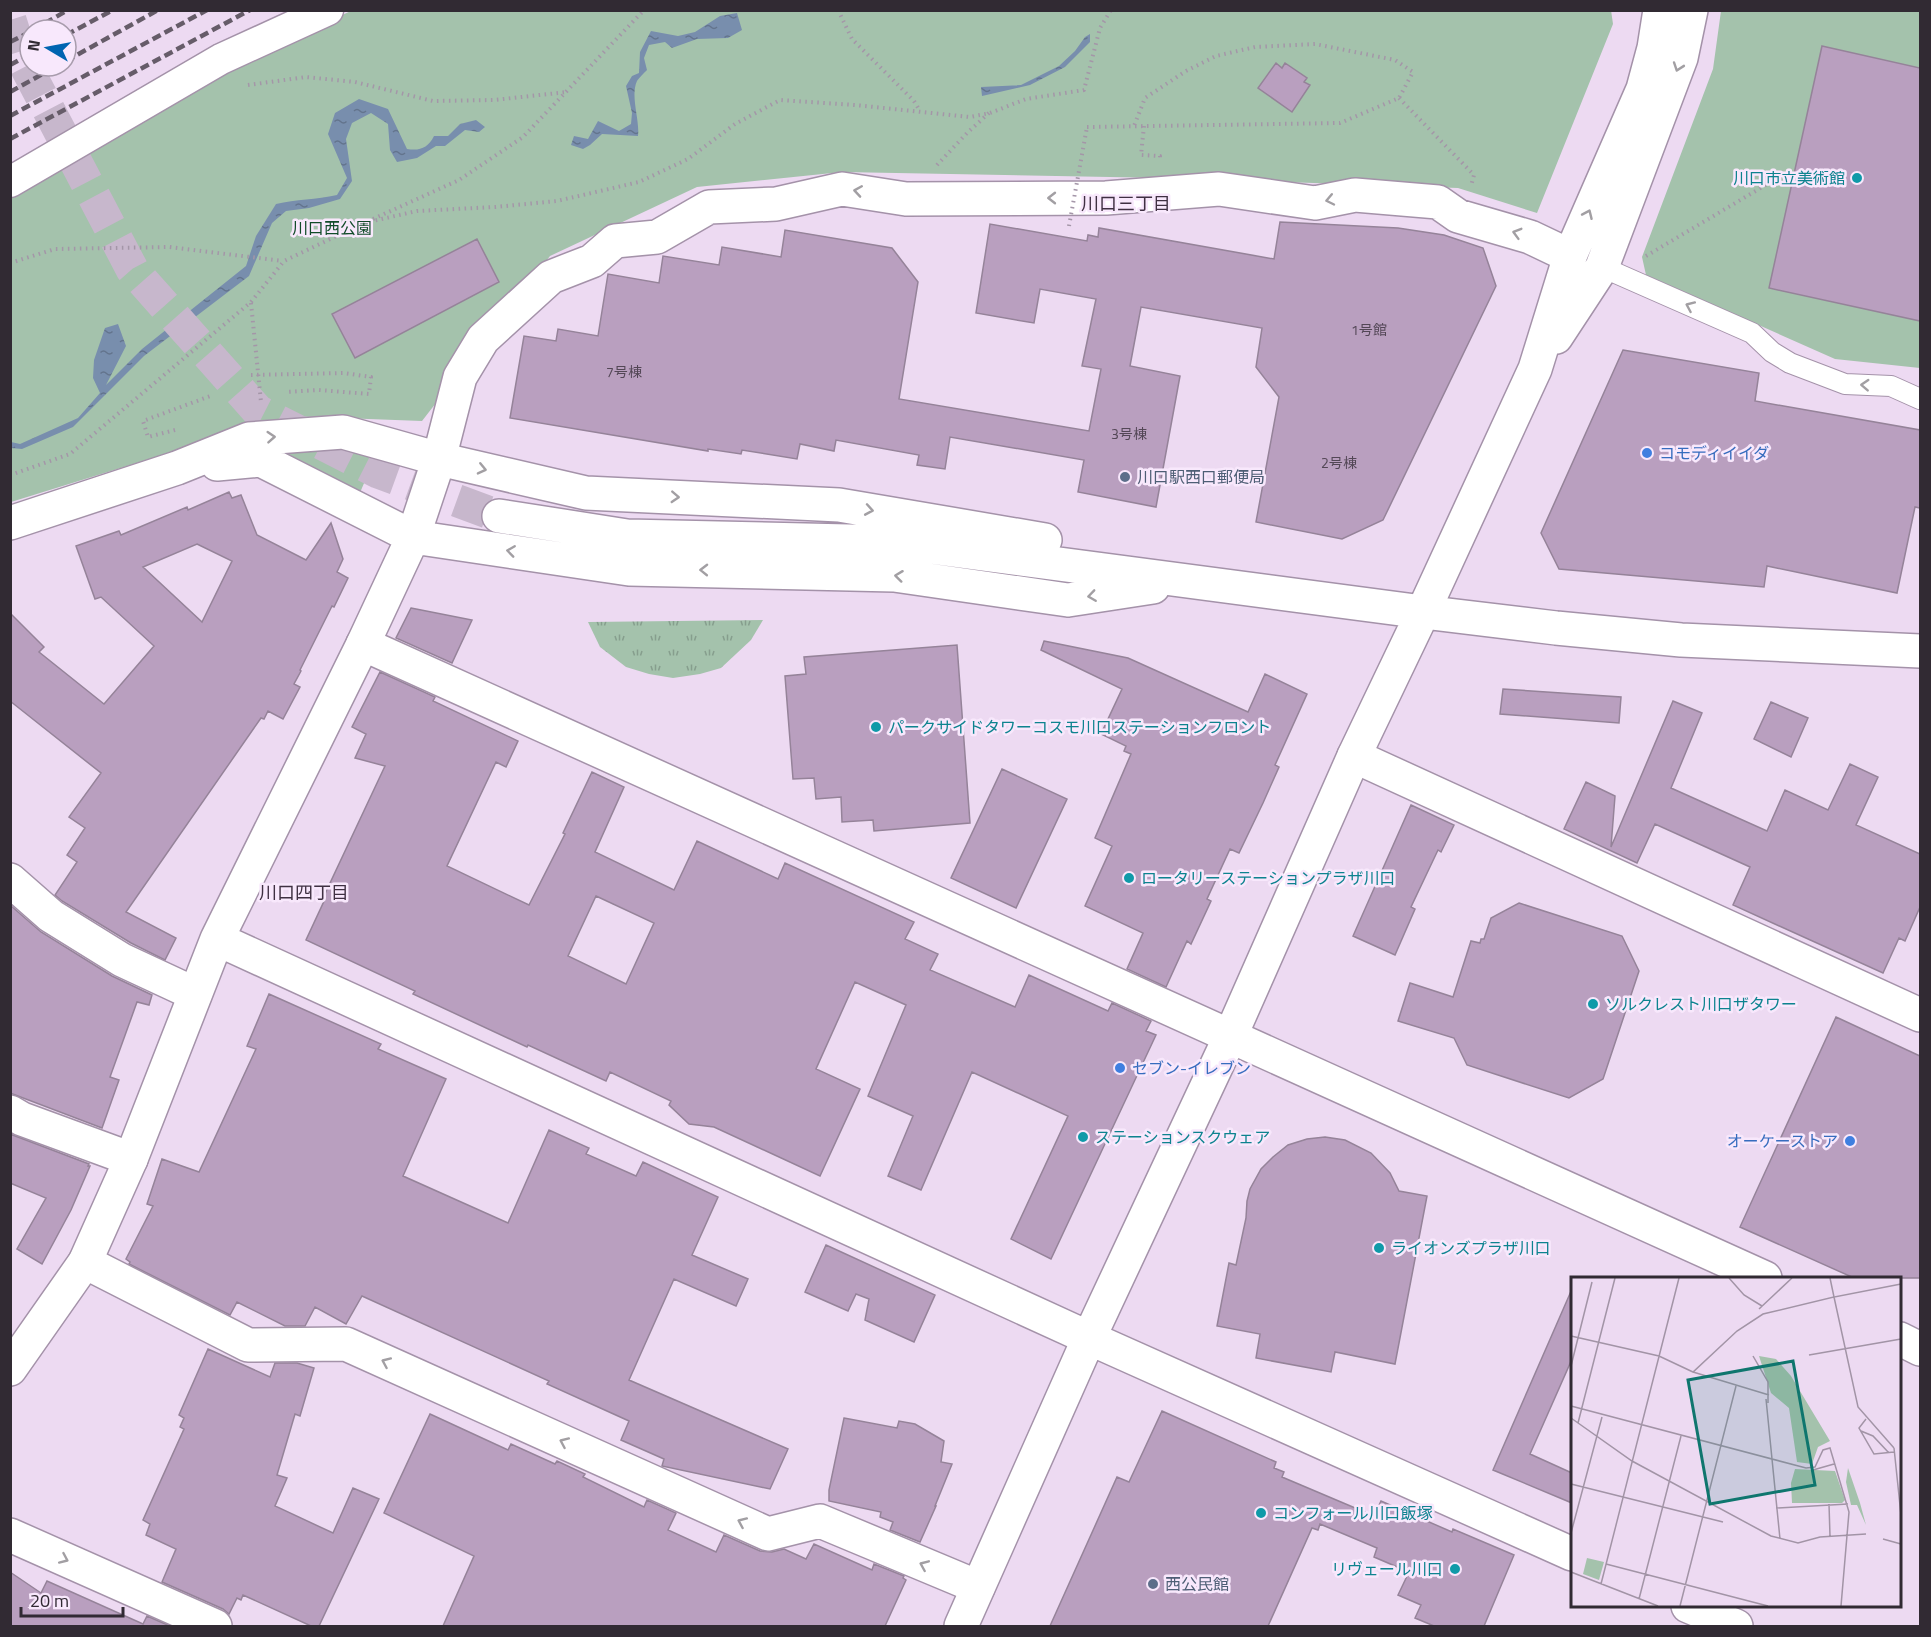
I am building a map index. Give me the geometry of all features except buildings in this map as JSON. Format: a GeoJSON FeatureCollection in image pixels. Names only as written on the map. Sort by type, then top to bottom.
{"type":"FeatureCollection","features":[{"type":"Feature","properties":{"kind":"street"},"geometry":{"type":"LineString","coordinates":[[10,182],[229,56],[328,10]]}},
{"type":"Feature","properties":{"kind":"street"},"geometry":{"type":"LineString","coordinates":[[964,1626],[978,1587],[1089,1338],[1230,1037],[1354,756],[1423,612],[1534,369],[1570,256],[1643,89],[1654,48],[1660,10]]}},
{"type":"Feature","properties":{"kind":"street"},"geometry":{"type":"LineString","coordinates":[[1534,369],[1602,267],[1670,90],[1681,57],[1691,10]]}},
{"type":"Feature","properties":{"kind":"street"},"geometry":{"type":"LineString","coordinates":[[10,1369],[85,1262],[131,1159],[217,939],[363,644],[413,537],[439,459],[460,376],[483,339],[551,277],[592,261],[615,241],[657,237],[709,207],[776,204],[842,189],[906,199],[1106,198],[1219,189],[1315,203],[1355,195],[1438,202],[1458,216],[1530,237],[1570,256]]}},
{"type":"Feature","properties":{"kind":"street"},"geometry":{"type":"LineString","coordinates":[[10,523],[177,468],[249,438],[343,432],[439,459],[586,493],[839,505],[1124,553],[1192,582]]}},
{"type":"Feature","properties":{"kind":"street"},"geometry":{"type":"LineString","coordinates":[[177,468],[261,460],[413,537],[629,569],[894,574],[1068,600],[1192,582]]}},
{"type":"Feature","properties":{"kind":"street"},"geometry":{"type":"LineString","coordinates":[[499,516],[627,536],[892,542],[1423,612],[1681,640],[1920,651]]}},
{"type":"Feature","properties":{"kind":"street"},"geometry":{"type":"LineString","coordinates":[[363,644],[1763,1277]]}},
{"type":"Feature","properties":{"kind":"street"},"geometry":{"type":"LineString","coordinates":[[1354,756],[1920,1015]]}},
{"type":"Feature","properties":{"kind":"street"},"geometry":{"type":"LineString","coordinates":[[10,880],[51,916],[122,960],[195,994]]}},
{"type":"Feature","properties":{"kind":"street"},"geometry":{"type":"LineString","coordinates":[[217,939],[1089,1338],[1571,1554]]}},
{"type":"Feature","properties":{"kind":"street"},"geometry":{"type":"LineString","coordinates":[[10,1112],[22,1119],[131,1159]]}},
{"type":"Feature","properties":{"kind":"street"},"geometry":{"type":"LineString","coordinates":[[85,1262],[248,1345],[346,1344],[768,1534],[820,1521],[978,1587]]}},
{"type":"Feature","properties":{"kind":"street"},"geometry":{"type":"LineString","coordinates":[[1901,1340],[1920,1349]]}},
{"type":"Feature","properties":{"kind":"street"},"geometry":{"type":"LineString","coordinates":[[10,1534],[215,1626]]}},
{"type":"Feature","properties":{"kind":"street"},"geometry":{"type":"LineString","coordinates":[[1693,1607],[1736,1626]]}},
{"type":"Feature","properties":{"kind":"lane"},"geometry":{"type":"LineString","coordinates":[[1602,267],[1752,333],[1772,352],[1790,363],[1845,384],[1891,386],[1920,399]]}},
{"type":"Feature","properties":{"kind":"path"},"geometry":{"type":"LineString","coordinates":[[10,475],[70,454],[251,302],[284,261],[459,180],[523,137],[644,10]]}},
{"type":"Feature","properties":{"kind":"path"},"geometry":{"type":"LineString","coordinates":[[838,10],[852,39],[914,101],[920,111]]}},
{"type":"Feature","properties":{"kind":"path"},"geometry":{"type":"LineString","coordinates":[[364,223],[417,211],[557,201],[639,182],[688,159],[735,124],[780,100],[970,117],[990,113],[1026,99],[1084,90],[1100,28],[1111,10]]}},
{"type":"Feature","properties":{"kind":"path"},"geometry":{"type":"LineString","coordinates":[[1070,226],[1087,127],[1340,123],[1400,98],[1413,72],[1395,60],[1315,44],[1255,47],[1216,56],[1186,71],[1145,98],[1134,126]]}},
{"type":"Feature","properties":{"kind":"path"},"geometry":{"type":"LineString","coordinates":[[229,56],[243,86],[306,77],[355,81],[433,101],[495,100],[567,92]]}},
{"type":"Feature","properties":{"kind":"path"},"geometry":{"type":"LineString","coordinates":[[1400,98],[1474,175]]}},
{"type":"Feature","properties":{"kind":"path"},"geometry":{"type":"LineString","coordinates":[[968,133],[990,113]]}},
{"type":"Feature","properties":{"kind":"path"},"geometry":{"type":"LineString","coordinates":[[1645,257],[1774,180]]}},
{"type":"Feature","properties":{"kind":"path"},"geometry":{"type":"LineString","coordinates":[[10,263],[55,249],[169,247],[284,261]]}},
{"type":"Feature","properties":{"kind":"path"},"geometry":{"type":"LineString","coordinates":[[251,302],[261,402]]}},
{"type":"Feature","properties":{"kind":"path"},"geometry":{"type":"LineString","coordinates":[[250,375],[344,373],[371,377],[369,394],[319,390],[285,392]]}},
{"type":"Feature","properties":{"kind":"path"},"geometry":{"type":"LineString","coordinates":[[179,429],[148,437],[143,421],[213,395]]}},
{"type":"Feature","properties":{"kind":"green space","name":"川口西公園"},"geometry":{"type":"Polygon","coordinates":[[[1611,10],[1613,24],[1537,213],[1458,188],[1164,178],[842,172],[697,187],[550,256],[422,421],[288,416],[11,502],[10,194],[217,71],[351,11],[1611,10]]]}},
{"type":"Feature","properties":{"kind":"green space"},"geometry":{"type":"Polygon","coordinates":[[[1721,11],[1920,11],[1920,368],[1835,359],[1646,275],[1642,257],[1713,69],[1721,11]]]}},
{"type":"Feature","properties":{"kind":"green space"},"geometry":{"type":"Polygon","coordinates":[[[288,445],[340,449],[376,455],[359,495],[281,455],[288,445]]]}},
{"type":"Feature","properties":{"kind":"green space"},"geometry":{"type":"Polygon","coordinates":[[[763,620],[751,640],[721,668],[673,678],[626,667],[600,647],[588,622],[763,620]]]}},
{"type":"Feature","properties":{"kind":"water"},"geometry":{"type":"Polygon","coordinates":[[[737,13],[742,30],[728,38],[697,39],[672,48],[665,42],[649,45],[644,58],[647,70],[637,81],[634,94],[638,136],[602,134],[583,149],[571,145],[574,136],[588,139],[598,121],[619,131],[631,124],[632,113],[626,86],[632,76],[639,73],[640,52],[651,31],[678,36],[695,32],[720,16],[737,13]]]}},
{"type":"Feature","properties":{"kind":"water"},"geometry":{"type":"Polygon","coordinates":[[[1090,34],[1090,42],[1065,67],[1030,85],[982,96],[981,87],[1021,85],[1059,66],[1090,34]]]}},
{"type":"Feature","properties":{"kind":"water"},"geometry":{"type":"Polygon","coordinates":[[[359,99],[388,109],[407,149],[423,148],[434,136],[448,136],[460,124],[476,120],[485,127],[479,132],[465,130],[445,146],[436,146],[417,158],[397,162],[390,150],[388,124],[371,113],[352,123],[346,139],[352,181],[340,199],[309,208],[286,211],[272,223],[249,276],[144,356],[73,427],[22,449],[11,448],[11,442],[20,444],[78,418],[100,393],[93,378],[94,360],[105,328],[118,324],[126,346],[106,385],[142,349],[246,266],[256,236],[276,204],[337,195],[347,178],[328,134],[335,113],[359,99]]]}},
{"type":"Feature","properties":{"kind":"tunnel"},"geometry":{"type":"LineString","coordinates":[[10,20],[23,61],[132,269],[258,411],[378,472],[499,516]]}},
{"type":"Feature","properties":{"kind":"railway"},"geometry":{"type":"LineString","coordinates":[[54,18],[68,10]]}},
{"type":"Feature","properties":{"kind":"railway"},"geometry":{"type":"LineString","coordinates":[[78,29],[113,10]]}},
{"type":"Feature","properties":{"kind":"railway"},"geometry":{"type":"LineString","coordinates":[[78,54],[158,10]]}},
{"type":"Feature","properties":{"kind":"railway"},"geometry":{"type":"LineString","coordinates":[[10,116],[207,10]]}},
{"type":"Feature","properties":{"kind":"railway"},"geometry":{"type":"LineString","coordinates":[[10,139],[250,10]]}},
{"type":"Feature","properties":{"kind":"railway"},"geometry":{"type":"LineString","coordinates":[[10,42],[18,38]]}},
{"type":"Feature","properties":{"kind":"railway"},"geometry":{"type":"LineString","coordinates":[[10,65],[18,61]]}},
{"type":"Feature","properties":{"kind":"railway"},"geometry":{"type":"LineString","coordinates":[[10,92],[35,78]]}},
{"type":"Feature","properties":{"kind":"place","name":"川口市立美術館"},"geometry":{"type":"Point","coordinates":[1857,178]}},
{"type":"Feature","properties":{"kind":"place","name":"コモディイイダ"},"geometry":{"type":"Point","coordinates":[1647,453]}},
{"type":"Feature","properties":{"kind":"place","name":"川口駅西口郵便局"},"geometry":{"type":"Point","coordinates":[1125,477]}},
{"type":"Feature","properties":{"kind":"place","name":"パークサイドタワーコスモ川口ステーションフロント"},"geometry":{"type":"Point","coordinates":[876,727]}},
{"type":"Feature","properties":{"kind":"place","name":"ロータリーステーションプラザ川口"},"geometry":{"type":"Point","coordinates":[1129,878]}},
{"type":"Feature","properties":{"kind":"place","name":"ソルクレスト川口ザタワー"},"geometry":{"type":"Point","coordinates":[1593,1004]}},
{"type":"Feature","properties":{"kind":"place","name":"セブン-イレブン"},"geometry":{"type":"Point","coordinates":[1120,1068]}},
{"type":"Feature","properties":{"kind":"place","name":"ステーションスクウェア"},"geometry":{"type":"Point","coordinates":[1083,1137]}},
{"type":"Feature","properties":{"kind":"place","name":"オーケーストア"},"geometry":{"type":"Point","coordinates":[1850,1141]}},
{"type":"Feature","properties":{"kind":"place","name":"ライオンズプラザ川口"},"geometry":{"type":"Point","coordinates":[1379,1248]}},
{"type":"Feature","properties":{"kind":"place","name":"コンフォール川口飯塚"},"geometry":{"type":"Point","coordinates":[1261,1513]}},
{"type":"Feature","properties":{"kind":"place","name":"リヴェール川口"},"geometry":{"type":"Point","coordinates":[1455,1569]}},
{"type":"Feature","properties":{"kind":"place","name":"西公民館"},"geometry":{"type":"Point","coordinates":[1153,1584]}},
{"type":"Feature","properties":{"kind":"district","name":"川口三丁目"},"geometry":{"type":"Point","coordinates":[1126,204]}},
{"type":"Feature","properties":{"kind":"district","name":"川口四丁目"},"geometry":{"type":"Point","coordinates":[304,893]}}]}
